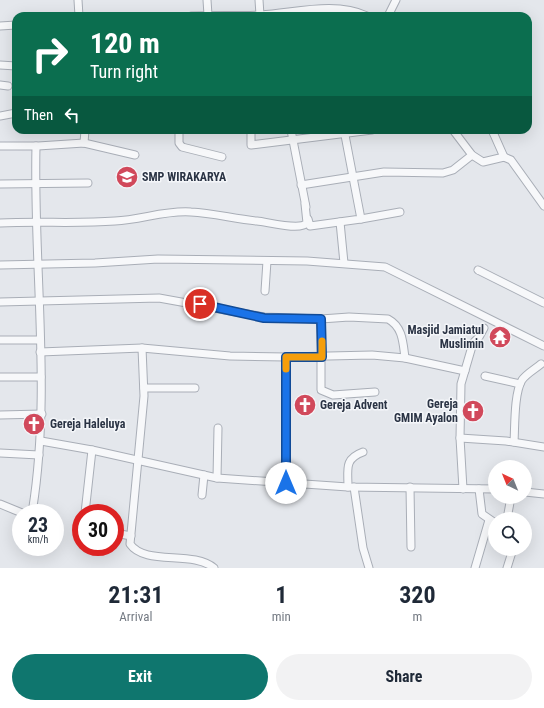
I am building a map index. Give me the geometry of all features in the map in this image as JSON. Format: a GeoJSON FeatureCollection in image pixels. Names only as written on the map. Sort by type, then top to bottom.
{"type":"FeatureCollection","features":[{"type":"Feature","properties":{"kind":"street"},"geometry":{"type":"LineString","coordinates":[[78,0],[79,12]]}},
{"type":"Feature","properties":{"kind":"street"},"geometry":{"type":"LineString","coordinates":[[207,0],[210,12]]}},
{"type":"Feature","properties":{"kind":"street"},"geometry":{"type":"LineString","coordinates":[[259,0],[260,12]]}},
{"type":"Feature","properties":{"kind":"street"},"geometry":{"type":"LineString","coordinates":[[390,12],[396,0]]}},
{"type":"Feature","properties":{"kind":"street"},"geometry":{"type":"LineString","coordinates":[[304,12],[332,9],[349,10],[355,12]]}},
{"type":"Feature","properties":{"kind":"street"},"geometry":{"type":"LineString","coordinates":[[0,26],[12,25]]}},
{"type":"Feature","properties":{"kind":"street"},"geometry":{"type":"LineString","coordinates":[[0,65],[12,66]]}},
{"type":"Feature","properties":{"kind":"street"},"geometry":{"type":"LineString","coordinates":[[0,116],[12,114]]}},
{"type":"Feature","properties":{"kind":"street"},"geometry":{"type":"LineString","coordinates":[[84,143],[85,134]]}},
{"type":"Feature","properties":{"kind":"street"},"geometry":{"type":"LineString","coordinates":[[179,134],[179,143],[182,147],[222,157]]}},
{"type":"Feature","properties":{"kind":"street"},"geometry":{"type":"LineString","coordinates":[[251,134],[251,145],[331,134]]}},
{"type":"Feature","properties":{"kind":"street"},"geometry":{"type":"LineString","coordinates":[[0,223],[38,221],[75,224],[118,221],[165,213],[190,212],[286,226],[303,226],[307,223],[305,204],[292,134]]}},
{"type":"Feature","properties":{"kind":"street"},"geometry":{"type":"LineString","coordinates":[[344,134],[361,219]]}},
{"type":"Feature","properties":{"kind":"street"},"geometry":{"type":"LineString","coordinates":[[456,134],[472,155],[483,162],[504,157],[511,160],[544,206]]}},
{"type":"Feature","properties":{"kind":"street"},"geometry":{"type":"LineString","coordinates":[[494,134],[504,157]]}},
{"type":"Feature","properties":{"kind":"street"},"geometry":{"type":"LineString","coordinates":[[0,146],[36,146],[84,143],[135,155]]}},
{"type":"Feature","properties":{"kind":"street"},"geometry":{"type":"LineString","coordinates":[[33,504],[38,476],[42,414],[38,221],[35,182],[36,146]]}},
{"type":"Feature","properties":{"kind":"street"},"geometry":{"type":"LineString","coordinates":[[302,185],[384,172],[443,173],[453,170],[472,155]]}},
{"type":"Feature","properties":{"kind":"street"},"geometry":{"type":"LineString","coordinates":[[0,184],[35,182],[88,183]]}},
{"type":"Feature","properties":{"kind":"street"},"geometry":{"type":"LineString","coordinates":[[305,204],[310,226],[400,212]]}},
{"type":"Feature","properties":{"kind":"street"},"geometry":{"type":"LineString","coordinates":[[340,222],[344,263]]}},
{"type":"Feature","properties":{"kind":"street"},"geometry":{"type":"LineString","coordinates":[[0,265],[95,263],[158,259],[344,263],[385,267],[544,346]]}},
{"type":"Feature","properties":{"kind":"street"},"geometry":{"type":"LineString","coordinates":[[265,291],[267,261]]}},
{"type":"Feature","properties":{"kind":"street"},"geometry":{"type":"LineString","coordinates":[[478,270],[544,303]]}},
{"type":"Feature","properties":{"kind":"street"},"geometry":{"type":"LineString","coordinates":[[0,302],[159,298],[214,307],[264,318],[321,319],[349,317],[390,320],[396,326],[402,338],[405,358]]}},
{"type":"Feature","properties":{"kind":"street"},"geometry":{"type":"LineString","coordinates":[[321,319],[321,390],[333,395],[375,392]]}},
{"type":"Feature","properties":{"kind":"street"},"geometry":{"type":"LineString","coordinates":[[463,489],[460,438],[461,384],[473,343],[479,338],[484,328]]}},
{"type":"Feature","properties":{"kind":"street"},"geometry":{"type":"LineString","coordinates":[[0,340],[40,340]]}},
{"type":"Feature","properties":{"kind":"street"},"geometry":{"type":"LineString","coordinates":[[40,352],[142,348],[230,356],[372,356],[405,358],[465,371]]}},
{"type":"Feature","properties":{"kind":"street"},"geometry":{"type":"LineString","coordinates":[[142,348],[144,388],[139,462],[130,544],[137,551],[154,556],[198,559],[214,568]]}},
{"type":"Feature","properties":{"kind":"street"},"geometry":{"type":"LineString","coordinates":[[286,357],[286,483]]}},
{"type":"Feature","properties":{"kind":"street"},"geometry":{"type":"LineString","coordinates":[[514,442],[520,384],[523,378],[541,364]]}},
{"type":"Feature","properties":{"kind":"street"},"geometry":{"type":"LineString","coordinates":[[485,376],[520,384]]}},
{"type":"Feature","properties":{"kind":"street"},"geometry":{"type":"LineString","coordinates":[[0,377],[41,377]]}},
{"type":"Feature","properties":{"kind":"street"},"geometry":{"type":"LineString","coordinates":[[144,388],[196,388]]}},
{"type":"Feature","properties":{"kind":"street"},"geometry":{"type":"LineString","coordinates":[[0,415],[42,414]]}},
{"type":"Feature","properties":{"kind":"street"},"geometry":{"type":"LineString","coordinates":[[217,478],[218,428]]}},
{"type":"Feature","properties":{"kind":"street"},"geometry":{"type":"LineString","coordinates":[[460,438],[514,442],[544,447]]}},
{"type":"Feature","properties":{"kind":"street"},"geometry":{"type":"LineString","coordinates":[[41,441],[92,450],[139,462],[217,478],[351,487],[488,489]]}},
{"type":"Feature","properties":{"kind":"street"},"geometry":{"type":"LineString","coordinates":[[86,504],[92,450]]}},
{"type":"Feature","properties":{"kind":"street"},"geometry":{"type":"LineString","coordinates":[[363,452],[354,455],[349,462],[351,487],[363,548],[369,568]]}},
{"type":"Feature","properties":{"kind":"street"},"geometry":{"type":"LineString","coordinates":[[0,453],[39,455]]}},
{"type":"Feature","properties":{"kind":"street"},"geometry":{"type":"LineString","coordinates":[[202,496],[204,475]]}},
{"type":"Feature","properties":{"kind":"street"},"geometry":{"type":"LineString","coordinates":[[410,487],[411,547]]}},
{"type":"Feature","properties":{"kind":"street"},"geometry":{"type":"LineString","coordinates":[[480,489],[480,508],[482,514],[488,518]]}},
{"type":"Feature","properties":{"kind":"street"},"geometry":{"type":"LineString","coordinates":[[532,493],[544,494]]}},
{"type":"Feature","properties":{"kind":"street"},"geometry":{"type":"LineString","coordinates":[[0,504],[12,509]]}},
{"type":"Feature","properties":{"kind":"street"},"geometry":{"type":"LineString","coordinates":[[475,568],[488,532]]}},
{"type":"Feature","properties":{"kind":"street"},"geometry":{"type":"LineString","coordinates":[[124,535],[131,536]]}},
{"type":"Feature","properties":{"kind":"street"},"geometry":{"type":"LineString","coordinates":[[507,568],[511,556]]}},
{"type":"Feature","properties":{"kind":"slow traffic"},"geometry":{"type":"LineString","coordinates":[[286,369],[286,357],[322,357],[322,341]]}},
{"type":"Feature","properties":{"kind":"place","name":"SMP WIRAKARYA"},"geometry":{"type":"Point","coordinates":[127,177]}},
{"type":"Feature","properties":{"kind":"place","name":"Masjid Jamiatul Muslimin"},"geometry":{"type":"Point","coordinates":[500,337]}},
{"type":"Feature","properties":{"kind":"place","name":"Gereja Advent"},"geometry":{"type":"Point","coordinates":[305,405]}},
{"type":"Feature","properties":{"kind":"place","name":"Gereja GMIM Ayalon"},"geometry":{"type":"Point","coordinates":[473,411]}},
{"type":"Feature","properties":{"kind":"place","name":"Gereja Haleluya"},"geometry":{"type":"Point","coordinates":[34,424]}},
{"type":"Feature","properties":{"kind":"route"},"geometry":{"type":"LineString","coordinates":[[200,304],[264,318],[321,319],[322,357],[286,357],[286,483]]}}]}
